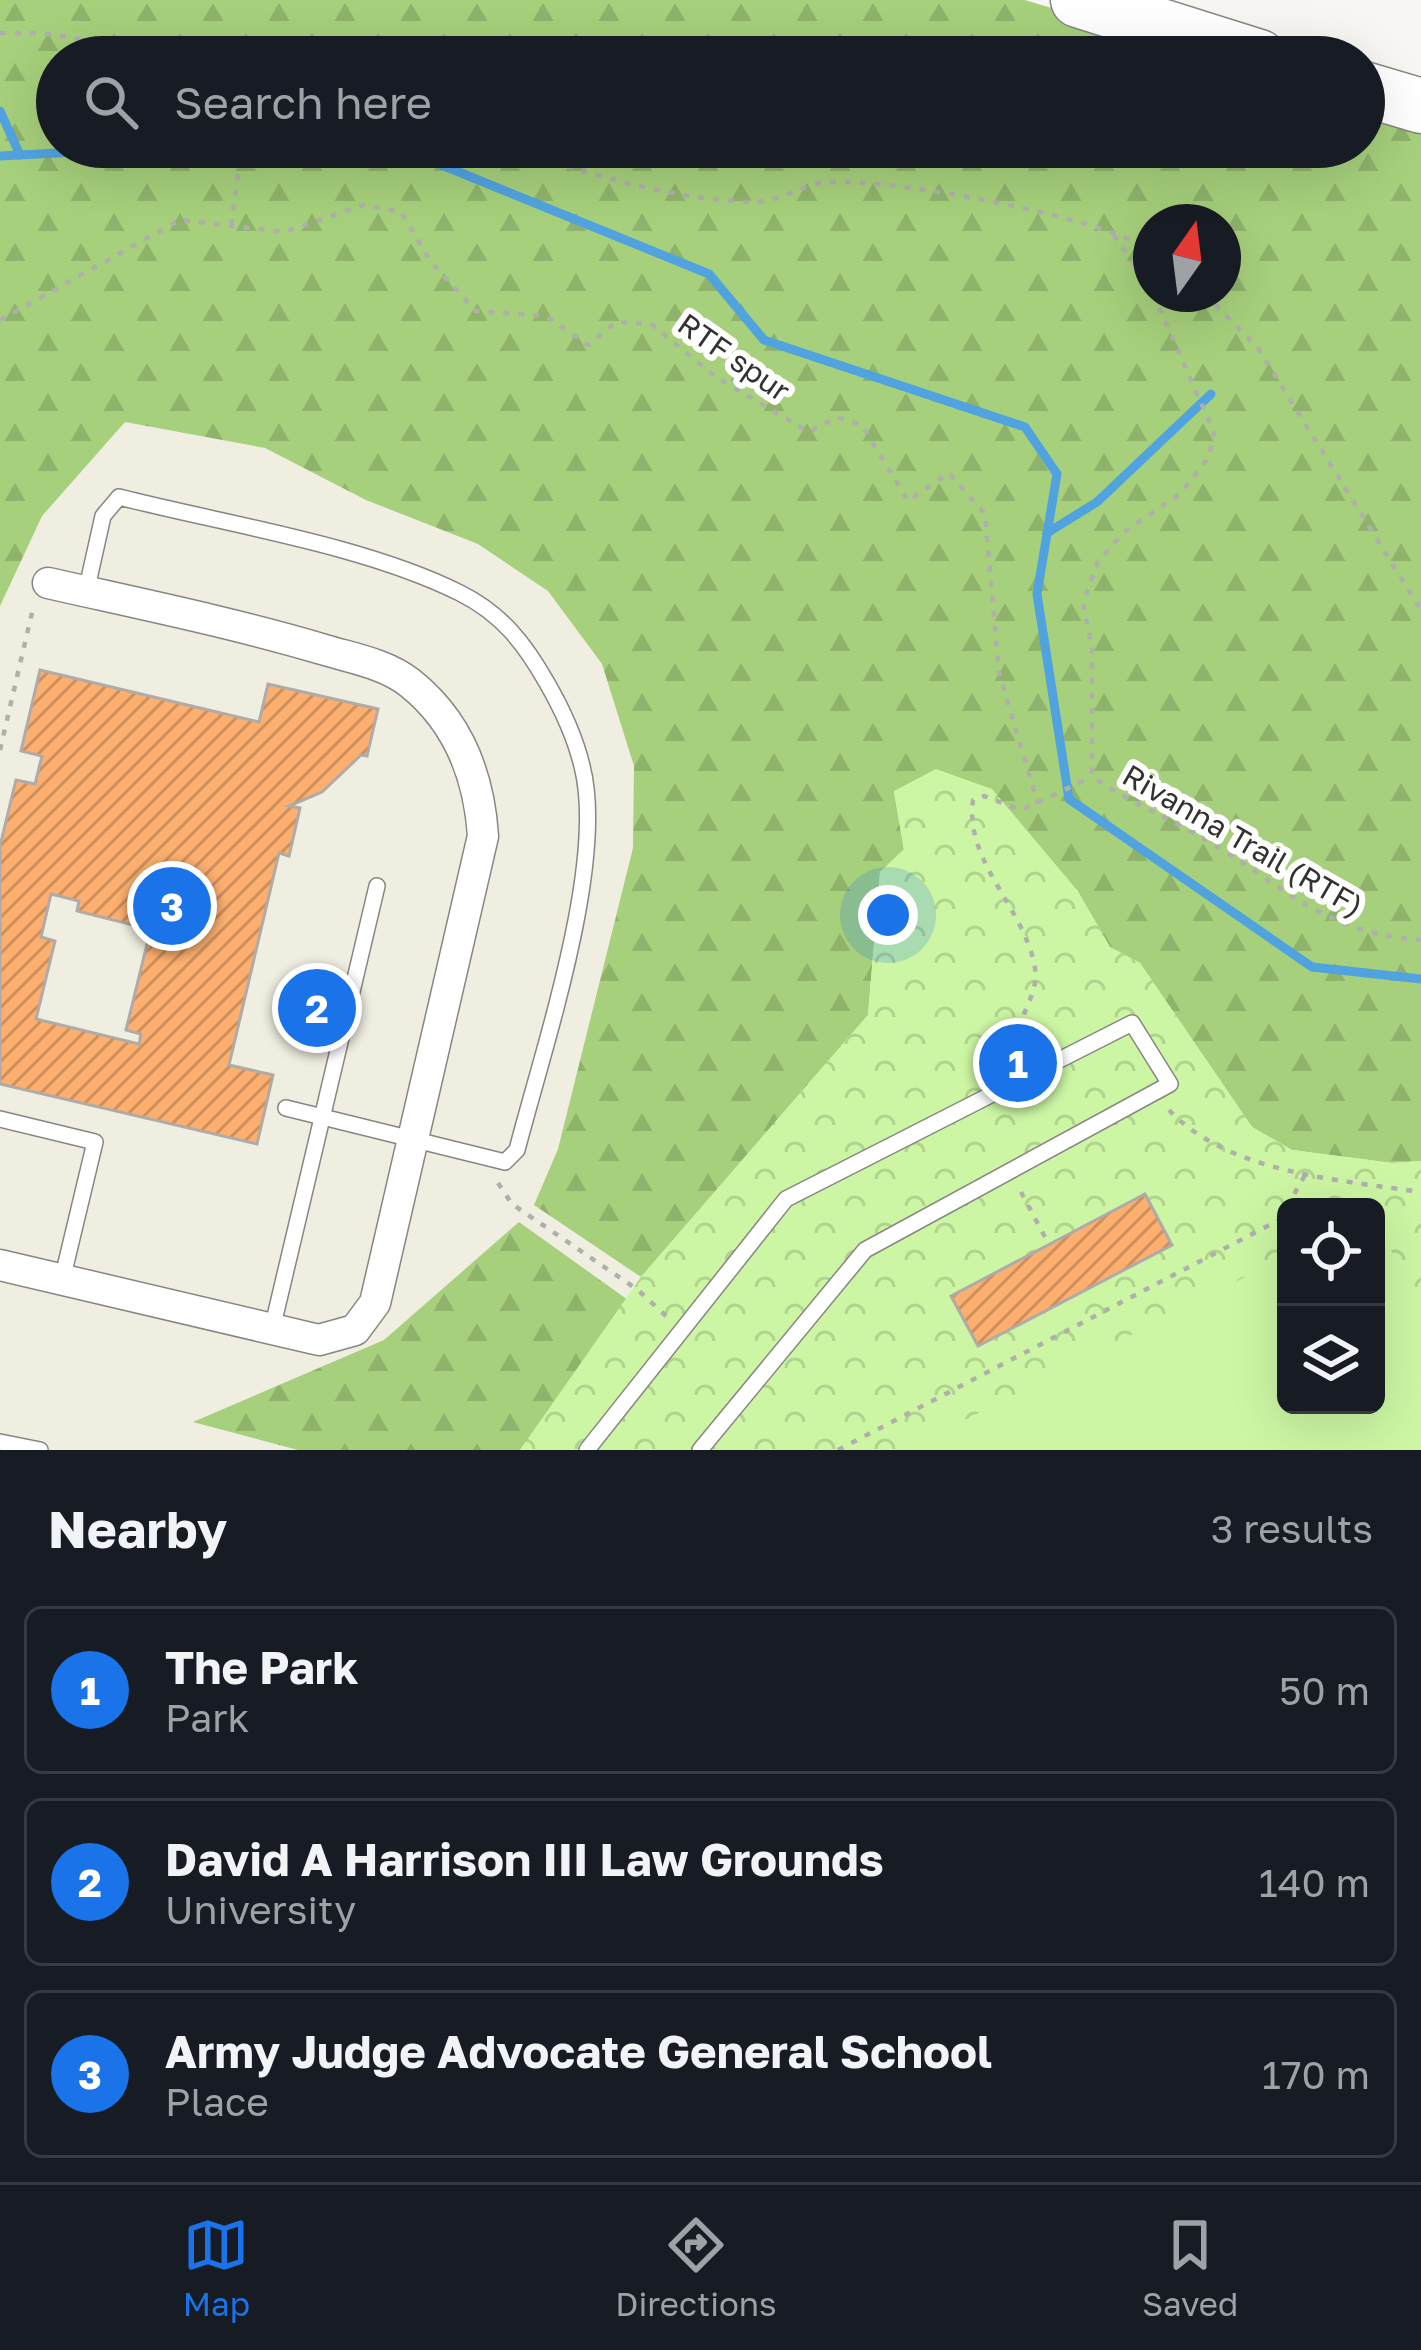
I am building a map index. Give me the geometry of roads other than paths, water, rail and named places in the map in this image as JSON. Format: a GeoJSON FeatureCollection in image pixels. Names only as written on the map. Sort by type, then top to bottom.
{"type":"FeatureCollection","features":[{"type":"Feature","properties":{"kind":"highway"},"geometry":{"type":"LineString","coordinates":[[1078,0],[1192,36]]}},
{"type":"Feature","properties":{"kind":"highway"},"geometry":{"type":"LineString","coordinates":[[1385,95],[1421,106]]}},
{"type":"Feature","properties":{"kind":"street"},"geometry":{"type":"LineString","coordinates":[[0,1265],[272,1329],[338,1338],[366,1320],[416,1139],[481,863],[481,801],[454,730],[437,708],[389,669],[48,583]]}},
{"type":"Feature","properties":{"kind":"lane"},"geometry":{"type":"LineString","coordinates":[[86,592],[103,516],[119,497],[397,567],[462,593],[506,621],[563,712],[584,770],[587,837],[571,935],[517,1150],[506,1162],[286,1108]]}},
{"type":"Feature","properties":{"kind":"lane"},"geometry":{"type":"LineString","coordinates":[[272,1329],[376,886]]}},
{"type":"Feature","properties":{"kind":"lane"},"geometry":{"type":"LineString","coordinates":[[587,1450],[786,1199],[1132,1023],[1170,1084],[865,1250],[700,1450]]}},
{"type":"Feature","properties":{"kind":"lane"},"geometry":{"type":"LineString","coordinates":[[0,1119],[95,1142],[62,1280]]}},
{"type":"Feature","properties":{"kind":"lane"},"geometry":{"type":"LineString","coordinates":[[0,1442],[40,1450]]}},
{"type":"Feature","properties":{"kind":"waterway"},"geometry":{"type":"LineString","coordinates":[[0,111],[20,155]]}},
{"type":"Feature","properties":{"kind":"waterway"},"geometry":{"type":"LineString","coordinates":[[0,156],[36,154]]}},
{"type":"Feature","properties":{"kind":"waterway"},"geometry":{"type":"LineString","coordinates":[[449,168],[709,274],[764,340],[1025,427],[1057,474],[1037,594],[1069,799],[1312,967],[1421,979]]}},
{"type":"Feature","properties":{"kind":"waterway"},"geometry":{"type":"LineString","coordinates":[[1047,533],[1097,502],[1211,394]]}},
{"type":"Feature","properties":{"kind":"place","name":"Army Judge Advocate General School"},"geometry":{"type":"Point","coordinates":[172,906]}},
{"type":"Feature","properties":{"kind":"place","name":"David A Harrison III Law Grounds"},"geometry":{"type":"Point","coordinates":[317,1008]}},
{"type":"Feature","properties":{"kind":"place","name":"The Park"},"geometry":{"type":"Point","coordinates":[1018,1063]}}]}
